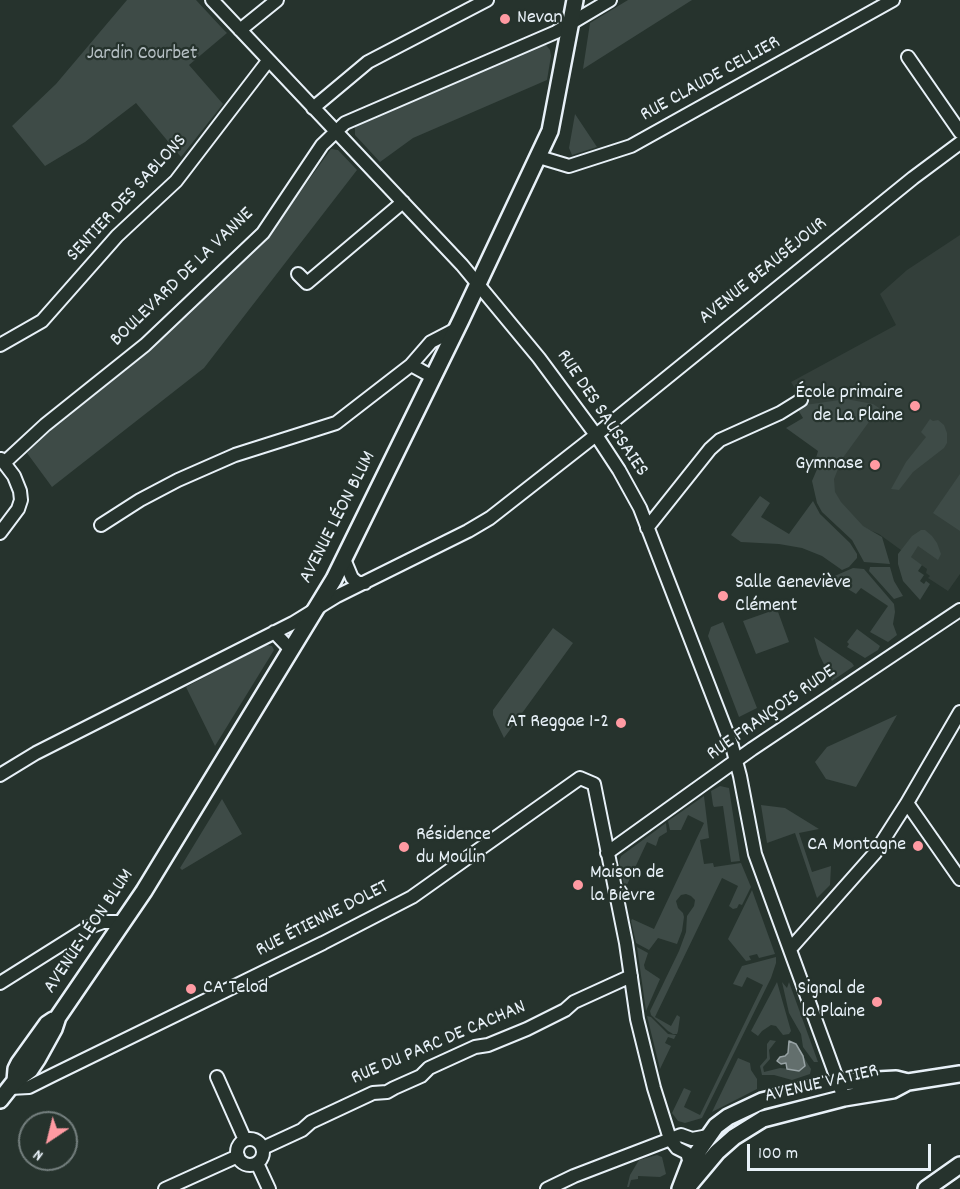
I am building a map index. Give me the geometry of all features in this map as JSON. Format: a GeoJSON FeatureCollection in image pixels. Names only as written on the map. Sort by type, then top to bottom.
{"type":"FeatureCollection","features":[{"type":"Feature","properties":{"kind":"main road","name":"AVENUE LÉON BLUM"},"geometry":{"type":"LineString","coordinates":[[8,1089],[26,1075],[38,1058],[58,1017],[124,922],[291,650],[344,559],[539,157],[552,124],[575,0]]}},
{"type":"Feature","properties":{"kind":"main road","name":"AVENUE LÉON BLUM"},"geometry":{"type":"LineString","coordinates":[[8,1089],[19,1063],[47,1024],[58,1017]]}},
{"type":"Feature","properties":{"kind":"main road","name":"AVENUE VATIER"},"geometry":{"type":"LineString","coordinates":[[694,1155],[717,1152],[734,1137],[763,1119],[844,1098],[893,1090],[908,1082],[960,1074]]}},
{"type":"Feature","properties":{"kind":"main road","name":"AVENUE VATIER"},"geometry":{"type":"LineString","coordinates":[[694,1155],[708,1136],[728,1117],[762,1101],[838,1082],[896,1079],[908,1082]]}},
{"type":"Feature","properties":{"kind":"main road"},"geometry":{"type":"LineString","coordinates":[[680,1189],[694,1155]]}},
{"type":"Feature","properties":{"kind":"main road"},"geometry":{"type":"LineString","coordinates":[[686,1189],[694,1155]]}},
{"type":"Feature","properties":{"kind":"main road"},"geometry":{"type":"LineString","coordinates":[[926,1189],[960,1165]]}},
{"type":"Feature","properties":{"kind":"street","name":"RUE DES SAUSSAIES"},"geometry":{"type":"LineString","coordinates":[[212,0],[462,265],[539,357],[596,435],[640,508],[736,761],[755,854],[844,1098]]}},
{"type":"Feature","properties":{"kind":"street"},"geometry":{"type":"LineString","coordinates":[[240,30],[277,0]]}},
{"type":"Feature","properties":{"kind":"street"},"geometry":{"type":"LineString","coordinates":[[313,108],[368,62],[487,0]]}},
{"type":"Feature","properties":{"kind":"street","name":"BOULEVARD DE LA VANNE"},"geometry":{"type":"LineString","coordinates":[[0,533],[18,509],[21,500],[14,476],[2,460],[145,345],[263,233],[322,145],[335,130],[347,121],[503,56],[571,23],[610,0]]}},
{"type":"Feature","properties":{"kind":"street","name":"RUE CLAUDE CELLIER"},"geometry":{"type":"LineString","coordinates":[[539,157],[569,166],[631,146],[893,0]]}},
{"type":"Feature","properties":{"kind":"street"},"geometry":{"type":"LineString","coordinates":[[908,57],[960,132]]}},
{"type":"Feature","properties":{"kind":"street","name":"SENTIER DES SABLONS"},"geometry":{"type":"LineString","coordinates":[[0,345],[42,321],[117,236],[176,181],[268,61]]}},
{"type":"Feature","properties":{"kind":"street","name":"AVENUE BEAUSÉJOUR"},"geometry":{"type":"LineString","coordinates":[[0,775],[36,753],[274,632],[337,596],[365,584],[490,518],[596,435],[751,307],[960,143]]}},
{"type":"Feature","properties":{"kind":"street"},"geometry":{"type":"LineString","coordinates":[[298,274],[307,283],[403,202]]}},
{"type":"Feature","properties":{"kind":"street"},"geometry":{"type":"LineString","coordinates":[[101,525],[178,480],[225,459],[336,423],[411,365],[431,342],[456,329]]}},
{"type":"Feature","properties":{"kind":"street"},"geometry":{"type":"LineString","coordinates":[[411,365],[433,377]]}},
{"type":"Feature","properties":{"kind":"street"},"geometry":{"type":"LineString","coordinates":[[647,528],[720,440],[780,413],[801,400]]}},
{"type":"Feature","properties":{"kind":"street"},"geometry":{"type":"LineString","coordinates":[[344,559],[352,578],[358,583],[365,584]]}},
{"type":"Feature","properties":{"kind":"street","name":"RUE FRANÇOIS RUDE"},"geometry":{"type":"LineString","coordinates":[[607,854],[736,761],[960,610]]}},
{"type":"Feature","properties":{"kind":"street"},"geometry":{"type":"LineString","coordinates":[[274,632],[291,650]]}},
{"type":"Feature","properties":{"kind":"street"},"geometry":{"type":"LineString","coordinates":[[790,949],[875,853],[960,712]]}},
{"type":"Feature","properties":{"kind":"street","name":"RUE ÉTIENNE DOLET"},"geometry":{"type":"LineString","coordinates":[[8,1089],[29,1087],[53,1076],[323,944],[412,897],[580,778],[594,784],[607,854]]}},
{"type":"Feature","properties":{"kind":"street"},"geometry":{"type":"LineString","coordinates":[[907,802],[960,879]]}},
{"type":"Feature","properties":{"kind":"street"},"geometry":{"type":"LineString","coordinates":[[607,854],[637,1019],[669,1139]]}},
{"type":"Feature","properties":{"kind":"street"},"geometry":{"type":"LineString","coordinates":[[0,983],[89,927],[103,922],[124,922]]}},
{"type":"Feature","properties":{"kind":"street","name":"RUE DU PARC DE CACHAN"},"geometry":{"type":"LineString","coordinates":[[263,1148],[363,1098],[421,1076],[429,1068],[475,1047],[488,1045],[527,1029],[565,1010],[574,1002],[631,976]]}},
{"type":"Feature","properties":{"kind":"street"},"geometry":{"type":"LineString","coordinates":[[38,1058],[53,1076]]}},
{"type":"Feature","properties":{"kind":"street"},"geometry":{"type":"LineString","coordinates":[[217,1077],[245,1140]]}},
{"type":"Feature","properties":{"kind":"street"},"geometry":{"type":"LineString","coordinates":[[547,1189],[574,1176],[681,1135],[694,1155]]}},
{"type":"Feature","properties":{"kind":"street"},"geometry":{"type":"LineString","coordinates":[[245,1140],[256,1140],[263,1148],[263,1155],[257,1163],[246,1164],[238,1155],[238,1148],[245,1140]]}},
{"type":"Feature","properties":{"kind":"street"},"geometry":{"type":"LineString","coordinates":[[165,1189],[238,1155]]}},
{"type":"Feature","properties":{"kind":"street"},"geometry":{"type":"LineString","coordinates":[[257,1163],[269,1189]]}},
{"type":"Feature","properties":{"kind":"shaded area"},"geometry":{"type":"Polygon","coordinates":[[[960,235],[960,574],[948,591],[928,578],[930,576],[926,573],[927,569],[879,534],[862,527],[840,503],[834,493],[805,405],[791,382],[896,325],[880,294],[907,270],[960,235]]]}},
{"type":"Feature","properties":{"kind":"shaded area"},"geometry":{"type":"Polygon","coordinates":[[[789,1041],[796,1044],[803,1056],[805,1066],[799,1071],[787,1069],[786,1063],[781,1064],[777,1061],[788,1053],[789,1041]]]}},
{"type":"Feature","properties":{"kind":"green space","name":"Jardin Courbet"},"geometry":{"type":"Polygon","coordinates":[[[127,0],[196,0],[227,33],[189,65],[223,104],[181,157],[136,103],[85,142],[45,166],[12,126],[56,84],[127,0]]]}},
{"type":"Feature","properties":{"kind":"green space"},"geometry":{"type":"Polygon","coordinates":[[[628,0],[692,0],[583,69],[590,23],[628,0]]]}},
{"type":"Feature","properties":{"kind":"green space"},"geometry":{"type":"Polygon","coordinates":[[[544,45],[550,50],[551,56],[547,80],[413,138],[380,162],[355,135],[355,125],[544,45]]]}},
{"type":"Feature","properties":{"kind":"green space"},"geometry":{"type":"Polygon","coordinates":[[[575,114],[597,147],[572,155],[569,148],[575,114]]]}},
{"type":"Feature","properties":{"kind":"green space"},"geometry":{"type":"Polygon","coordinates":[[[331,149],[338,150],[357,170],[204,368],[52,487],[27,453],[49,432],[148,352],[270,234],[331,149]]]}},
{"type":"Feature","properties":{"kind":"green space"},"geometry":{"type":"Polygon","coordinates":[[[846,399],[873,404],[879,408],[842,459],[834,479],[835,492],[863,526],[882,537],[890,564],[864,562],[852,540],[822,512],[817,503],[812,481],[818,467],[814,465],[818,451],[786,428],[803,418],[797,408],[804,404],[846,399]]]}},
{"type":"Feature","properties":{"kind":"green space"},"geometry":{"type":"Polygon","coordinates":[[[930,419],[938,420],[944,425],[947,443],[944,448],[913,472],[899,490],[891,489],[906,462],[926,437],[921,432],[930,419]]]}},
{"type":"Feature","properties":{"kind":"green space"},"geometry":{"type":"Polygon","coordinates":[[[960,474],[960,531],[933,513],[960,474]]]}},
{"type":"Feature","properties":{"kind":"green space"},"geometry":{"type":"Polygon","coordinates":[[[760,496],[770,503],[761,517],[789,534],[813,501],[820,514],[850,543],[857,558],[849,567],[842,570],[822,556],[802,548],[741,542],[731,535],[760,496]]]}},
{"type":"Feature","properties":{"kind":"green space"},"geometry":{"type":"Polygon","coordinates":[[[925,530],[932,536],[941,554],[938,560],[918,546],[911,557],[922,565],[918,571],[924,575],[920,581],[930,584],[920,600],[903,581],[898,564],[898,554],[912,536],[925,530]]]}},
{"type":"Feature","properties":{"kind":"green space"},"geometry":{"type":"Polygon","coordinates":[[[870,567],[890,567],[894,581],[903,596],[894,599],[869,571],[870,567]]]}},
{"type":"Feature","properties":{"kind":"green space"},"geometry":{"type":"Polygon","coordinates":[[[853,568],[864,569],[894,604],[893,624],[897,635],[888,642],[870,632],[888,606],[861,588],[856,594],[830,578],[853,568]]]}},
{"type":"Feature","properties":{"kind":"green space"},"geometry":{"type":"Polygon","coordinates":[[[777,609],[789,642],[756,654],[743,621],[777,609]]]}},
{"type":"Feature","properties":{"kind":"green space"},"geometry":{"type":"Polygon","coordinates":[[[723,622],[757,708],[739,717],[708,636],[711,627],[723,622]]]}},
{"type":"Feature","properties":{"kind":"green space"},"geometry":{"type":"Polygon","coordinates":[[[553,628],[573,643],[504,738],[493,715],[493,710],[553,628]]]}},
{"type":"Feature","properties":{"kind":"green space"},"geometry":{"type":"Polygon","coordinates":[[[857,629],[880,646],[878,650],[865,658],[847,647],[849,644],[847,642],[857,629]]]}},
{"type":"Feature","properties":{"kind":"green space"},"geometry":{"type":"Polygon","coordinates":[[[814,637],[854,666],[832,681],[819,654],[814,637]]]}},
{"type":"Feature","properties":{"kind":"green space"},"geometry":{"type":"Polygon","coordinates":[[[266,645],[272,646],[274,650],[215,746],[186,687],[266,645]]]}},
{"type":"Feature","properties":{"kind":"green space"},"geometry":{"type":"Polygon","coordinates":[[[897,715],[856,787],[826,779],[815,762],[827,747],[897,715]]]}},
{"type":"Feature","properties":{"kind":"green space"},"geometry":{"type":"Polygon","coordinates":[[[720,786],[729,788],[740,861],[731,862],[723,806],[714,807],[713,805],[711,791],[720,786]]]}},
{"type":"Feature","properties":{"kind":"green space"},"geometry":{"type":"Polygon","coordinates":[[[704,796],[709,838],[700,840],[704,864],[713,863],[714,867],[741,863],[751,887],[742,905],[739,904],[733,909],[729,906],[738,886],[722,878],[655,1017],[671,1026],[677,1015],[680,1017],[677,1034],[673,1034],[651,1015],[650,1011],[679,951],[686,932],[687,916],[695,900],[686,894],[681,895],[676,901],[684,917],[677,944],[658,938],[649,950],[636,943],[631,921],[632,919],[654,929],[704,823],[688,815],[681,830],[670,830],[668,821],[704,796]]]}},
{"type":"Feature","properties":{"kind":"green space"},"geometry":{"type":"Polygon","coordinates":[[[222,799],[242,834],[182,870],[180,868],[222,799]]]}},
{"type":"Feature","properties":{"kind":"green space"},"geometry":{"type":"Polygon","coordinates":[[[761,805],[785,808],[819,829],[799,833],[812,872],[831,866],[830,885],[817,898],[795,833],[767,843],[761,805]]]}},
{"type":"Feature","properties":{"kind":"green space"},"geometry":{"type":"Polygon","coordinates":[[[666,823],[667,832],[659,837],[656,846],[647,842],[625,889],[619,862],[621,856],[666,823]]]}},
{"type":"Feature","properties":{"kind":"green space"},"geometry":{"type":"Polygon","coordinates":[[[752,890],[775,954],[759,958],[757,954],[749,956],[751,960],[746,961],[728,939],[752,890]]]}},
{"type":"Feature","properties":{"kind":"green space"},"geometry":{"type":"Polygon","coordinates":[[[637,947],[648,953],[645,969],[660,979],[646,1011],[637,947]]]}},
{"type":"Feature","properties":{"kind":"green space"},"geometry":{"type":"Polygon","coordinates":[[[776,957],[771,978],[702,1118],[685,1123],[678,1121],[672,1113],[684,1088],[691,1091],[684,1107],[700,1115],[763,985],[747,977],[742,987],[733,984],[742,966],[776,957]]]}},
{"type":"Feature","properties":{"kind":"green space"},"geometry":{"type":"Polygon","coordinates":[[[777,982],[791,1031],[783,1035],[776,1026],[771,1025],[758,1036],[751,1031],[777,982]]]}},
{"type":"Feature","properties":{"kind":"green space"},"geometry":{"type":"Polygon","coordinates":[[[782,982],[787,988],[789,982],[818,1062],[814,1062],[803,1047],[801,1034],[789,1013],[782,982]]]}},
{"type":"Feature","properties":{"kind":"green space"},"geometry":{"type":"Polygon","coordinates":[[[647,1016],[651,1017],[668,1034],[676,1035],[674,1039],[668,1037],[665,1043],[671,1046],[660,1069],[647,1016]]]}},
{"type":"Feature","properties":{"kind":"green space"},"geometry":{"type":"Polygon","coordinates":[[[770,1040],[776,1041],[769,1050],[770,1059],[763,1067],[764,1072],[780,1068],[801,1070],[805,1064],[803,1056],[811,1069],[810,1074],[792,1080],[774,1075],[762,1075],[760,1066],[767,1058],[767,1044],[770,1040]]]}},
{"type":"Feature","properties":{"kind":"green space"},"geometry":{"type":"Polygon","coordinates":[[[738,1058],[750,1063],[751,1070],[757,1079],[757,1089],[712,1112],[738,1058]]]}},
{"type":"Feature","properties":{"kind":"green space"},"geometry":{"type":"Polygon","coordinates":[[[657,1155],[662,1157],[666,1174],[660,1177],[638,1176],[638,1179],[631,1180],[627,1187],[630,1175],[639,1160],[657,1155]]]}},
{"type":"Feature","properties":{"kind":"place","name":"Nevan"},"geometry":{"type":"Point","coordinates":[505,19]}},
{"type":"Feature","properties":{"kind":"place","name":"École primaire de La Plaine"},"geometry":{"type":"Point","coordinates":[915,406]}},
{"type":"Feature","properties":{"kind":"place","name":"Gymnase"},"geometry":{"type":"Point","coordinates":[875,465]}},
{"type":"Feature","properties":{"kind":"place","name":"Salle Geneviève Clément"},"geometry":{"type":"Point","coordinates":[723,596]}},
{"type":"Feature","properties":{"kind":"place","name":"AT Reggae 1-2"},"geometry":{"type":"Point","coordinates":[621,723]}},
{"type":"Feature","properties":{"kind":"place","name":"CA Montagne"},"geometry":{"type":"Point","coordinates":[918,846]}},
{"type":"Feature","properties":{"kind":"place","name":"Résidence du Moulin"},"geometry":{"type":"Point","coordinates":[404,847]}},
{"type":"Feature","properties":{"kind":"place","name":"Maison de la Bièvre"},"geometry":{"type":"Point","coordinates":[578,885]}},
{"type":"Feature","properties":{"kind":"place","name":"CA Telod"},"geometry":{"type":"Point","coordinates":[191,989]}},
{"type":"Feature","properties":{"kind":"place","name":"Signal de la Plaine"},"geometry":{"type":"Point","coordinates":[877,1002]}}]}
